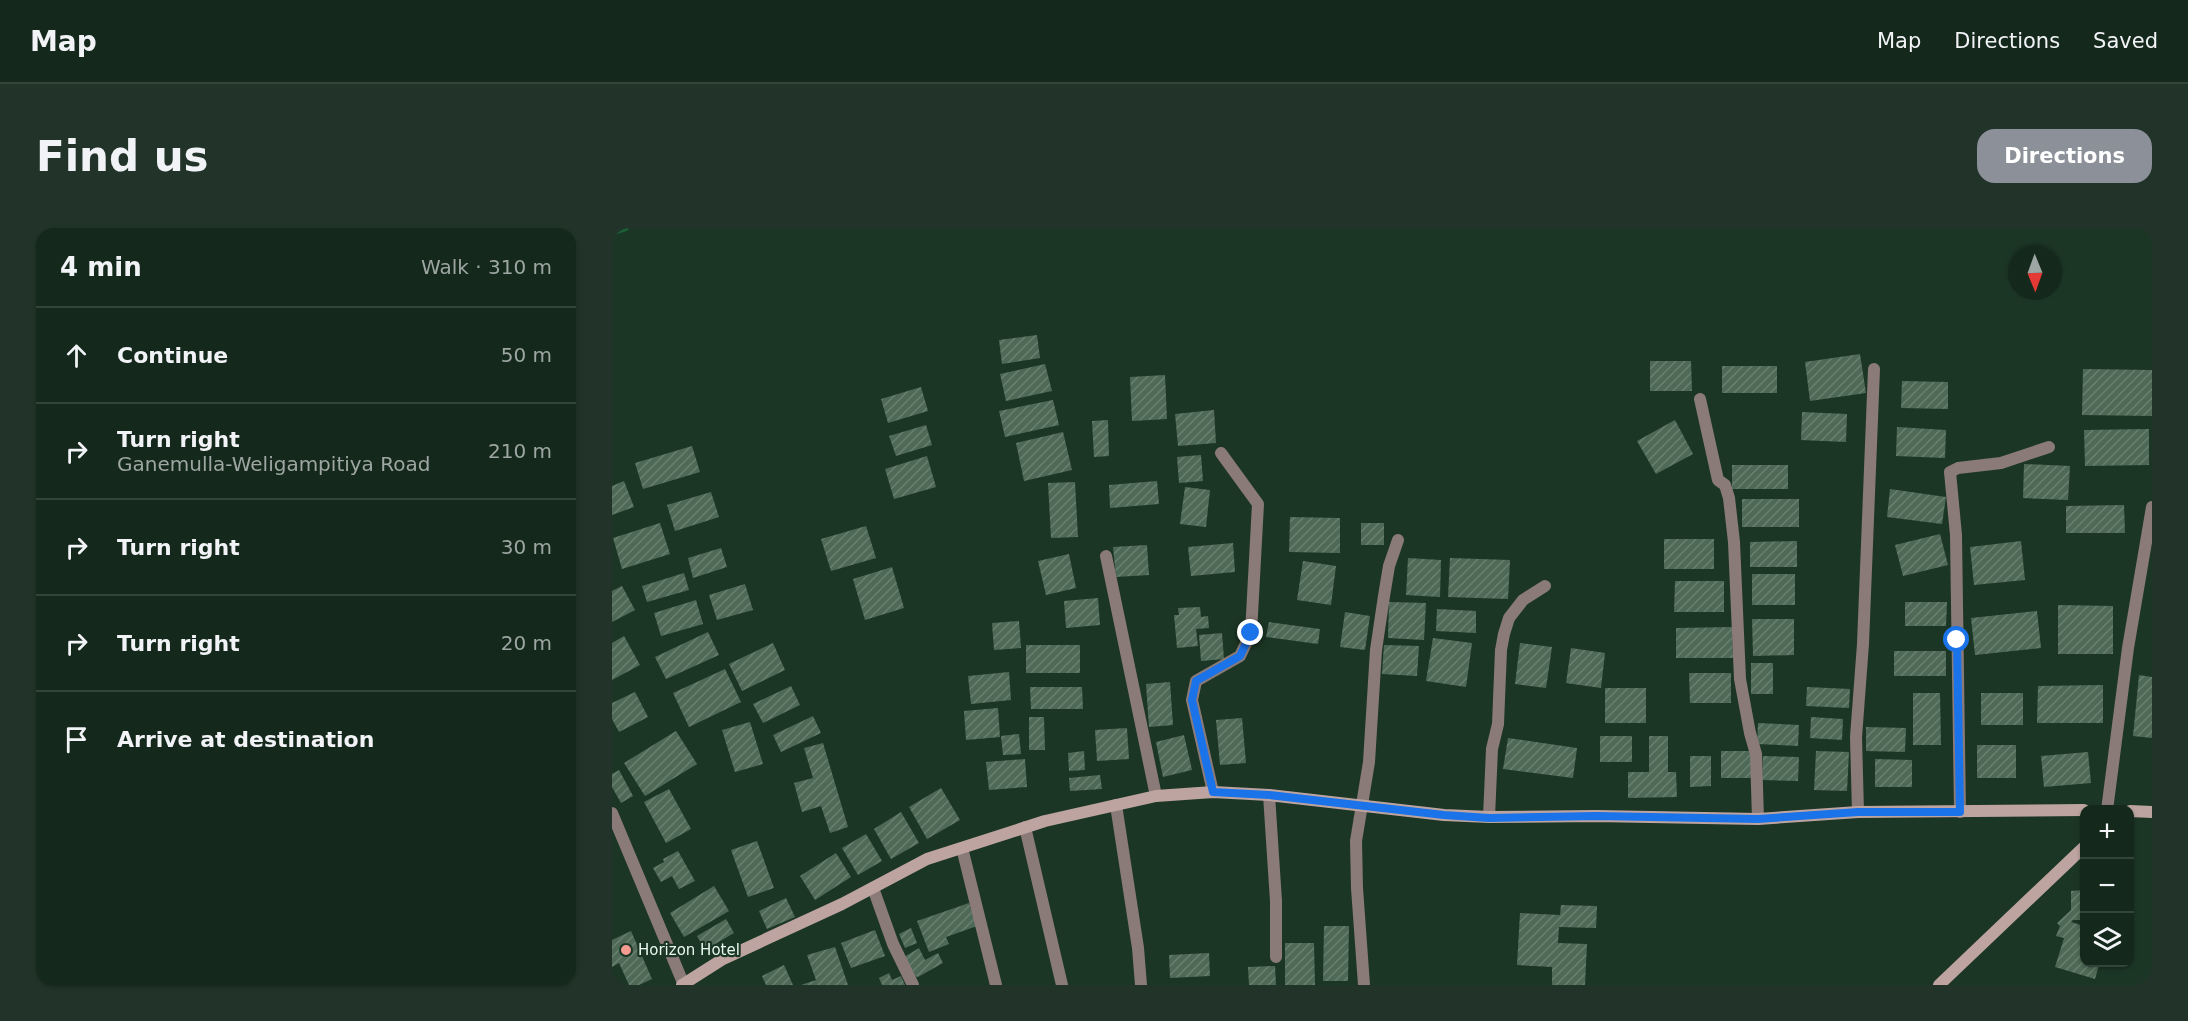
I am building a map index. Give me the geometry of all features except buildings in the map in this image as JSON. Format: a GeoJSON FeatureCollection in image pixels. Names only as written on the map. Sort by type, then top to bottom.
{"type":"FeatureCollection","features":[{"type":"Feature","properties":{"kind":"street"},"geometry":{"type":"LineString","coordinates":[[1858,812],[1856,736],[1863,644],[1874,369]]}},
{"type":"Feature","properties":{"kind":"street"},"geometry":{"type":"LineString","coordinates":[[1700,399],[1718,480],[1725,485],[1729,498],[1734,542],[1740,679],[1756,754],[1758,819]]}},
{"type":"Feature","properties":{"kind":"street"},"geometry":{"type":"LineString","coordinates":[[1960,812],[1956,535],[1950,472],[1958,468],[2001,463],[2049,447]]}},
{"type":"Feature","properties":{"kind":"street"},"geometry":{"type":"LineString","coordinates":[[1213,792],[1192,700],[1196,681],[1240,656],[1251,633],[1258,504],[1221,453]]}},
{"type":"Feature","properties":{"kind":"street"},"geometry":{"type":"LineString","coordinates":[[2108,805],[2128,648],[2152,507]]}},
{"type":"Feature","properties":{"kind":"street"},"geometry":{"type":"LineString","coordinates":[[1364,985],[1356,864],[1358,826],[1369,762],[1376,650],[1389,566],[1398,540]]}},
{"type":"Feature","properties":{"kind":"street"},"geometry":{"type":"LineString","coordinates":[[1106,556],[1156,796]]}},
{"type":"Feature","properties":{"kind":"street"},"geometry":{"type":"LineString","coordinates":[[1489,818],[1492,749],[1498,724],[1501,650],[1504,634],[1509,618],[1524,600],[1545,586]]}},
{"type":"Feature","properties":{"kind":"street"},"geometry":{"type":"LineString","coordinates":[[612,813],[683,985],[723,959],[927,860],[1025,827],[1156,796],[1213,792],[1269,795],[1489,818],[1597,816],[1758,819],[1858,812],[2080,810]]}},
{"type":"Feature","properties":{"kind":"street"},"geometry":{"type":"LineString","coordinates":[[1269,795],[1276,901],[1275,957]]}},
{"type":"Feature","properties":{"kind":"street"},"geometry":{"type":"LineString","coordinates":[[1116,805],[1138,948],[1141,985]]}},
{"type":"Feature","properties":{"kind":"street"},"geometry":{"type":"LineString","coordinates":[[2134,811],[2152,812]]}},
{"type":"Feature","properties":{"kind":"street"},"geometry":{"type":"LineString","coordinates":[[1025,827],[1062,985]]}},
{"type":"Feature","properties":{"kind":"street"},"geometry":{"type":"LineString","coordinates":[[962,848],[996,985]]}},
{"type":"Feature","properties":{"kind":"street"},"geometry":{"type":"LineString","coordinates":[[1939,985],[2080,853]]}},
{"type":"Feature","properties":{"kind":"street"},"geometry":{"type":"LineString","coordinates":[[873,888],[893,944],[913,985]]}},
{"type":"Feature","properties":{"kind":"waterway"},"geometry":{"type":"LineString","coordinates":[[612,232],[625,228]]}},
{"type":"Feature","properties":{"kind":"place","name":"Horizon Hotel"},"geometry":{"type":"Point","coordinates":[626,950]}},
{"type":"Feature","properties":{"kind":"route"},"geometry":{"type":"LineString","coordinates":[[1251,633],[1240,656],[1196,681],[1192,700],[1213,792],[1269,795],[1489,818],[1597,816],[1758,819],[1858,812],[1960,812],[1957,640]]}}]}
